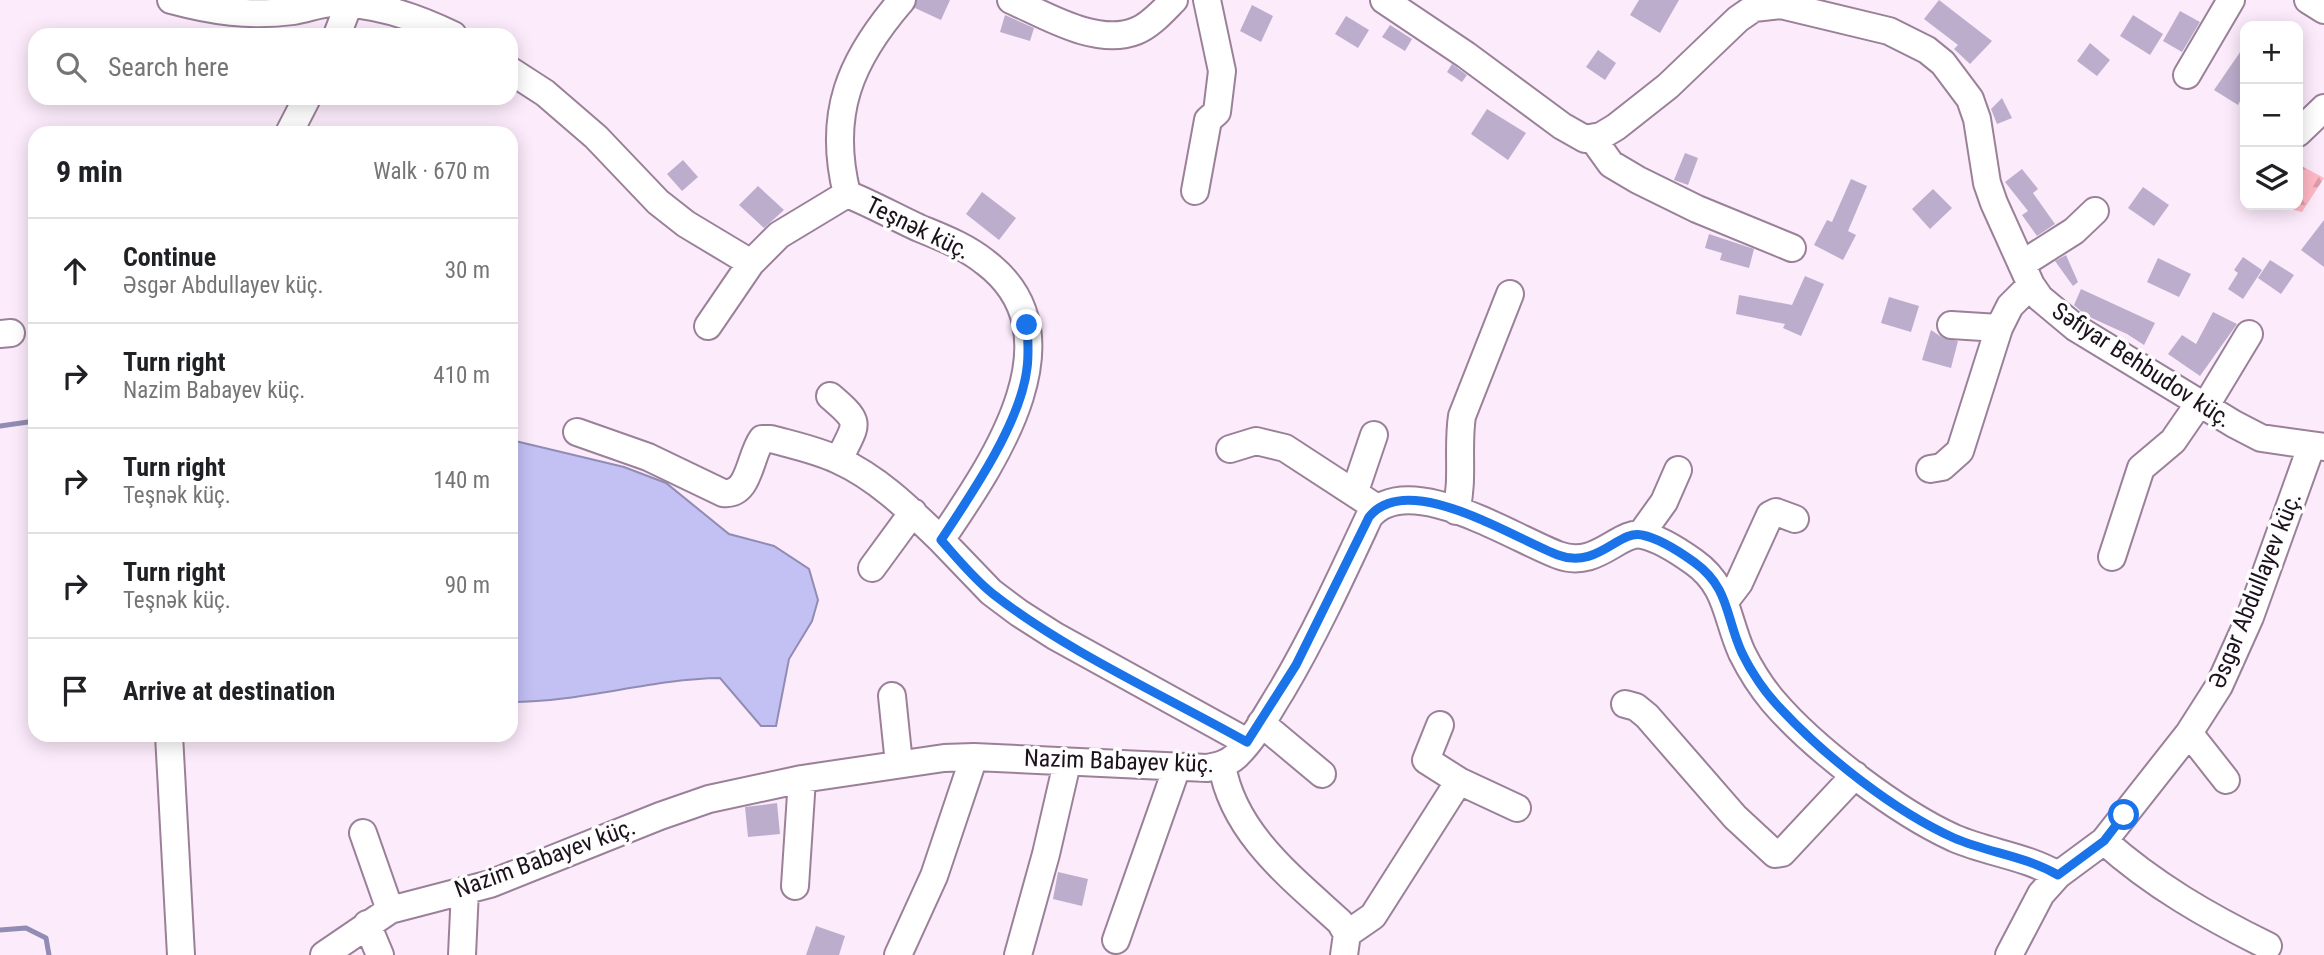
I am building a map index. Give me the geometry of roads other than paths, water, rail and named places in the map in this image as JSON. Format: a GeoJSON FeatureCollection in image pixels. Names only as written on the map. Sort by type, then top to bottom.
{"type":"FeatureCollection","features":[{"type":"Feature","properties":{"kind":"street"},"geometry":{"type":"LineString","coordinates":[[171,0],[233,14],[326,3],[428,11],[446,28]]}},
{"type":"Feature","properties":{"kind":"street"},"geometry":{"type":"LineString","coordinates":[[847,194],[839,162],[839,145],[852,74],[873,33],[902,0]]}},
{"type":"Feature","properties":{"kind":"street"},"geometry":{"type":"LineString","coordinates":[[1011,0],[1079,29],[1121,34],[1136,31],[1174,0]]}},
{"type":"Feature","properties":{"kind":"street"},"geometry":{"type":"LineString","coordinates":[[1195,191],[1208,120],[1217,113],[1222,71],[1207,0]]}},
{"type":"Feature","properties":{"kind":"street"},"geometry":{"type":"LineString","coordinates":[[1384,0],[1466,55],[1562,127],[1580,137],[1593,139],[1611,164],[1697,209],[1792,248]]}},
{"type":"Feature","properties":{"kind":"street"},"geometry":{"type":"LineString","coordinates":[[2187,75],[2231,0]]}},
{"type":"Feature","properties":{"kind":"street"},"geometry":{"type":"LineString","coordinates":[[2308,0],[2324,10]]}},
{"type":"Feature","properties":{"kind":"street"},"geometry":{"type":"LineString","coordinates":[[340,28],[349,4]]}},
{"type":"Feature","properties":{"kind":"street","name":"Səfiyar Behbudov küç."},"geometry":{"type":"LineString","coordinates":[[1593,139],[1609,132],[1668,86],[1738,19],[1754,8],[1781,5],[1889,31],[1927,50],[1943,63],[1970,99],[1977,119],[1987,183],[2026,274],[2056,314],[2201,406],[2261,438],[2317,447]]}},
{"type":"Feature","properties":{"kind":"street"},"geometry":{"type":"LineString","coordinates":[[518,76],[545,93],[596,137],[658,202],[677,217],[751,263]]}},
{"type":"Feature","properties":{"kind":"street"},"geometry":{"type":"LineString","coordinates":[[293,126],[303,105]]}},
{"type":"Feature","properties":{"kind":"street"},"geometry":{"type":"LineString","coordinates":[[2303,128],[2324,108]]}},
{"type":"Feature","properties":{"kind":"street","name":"Teşnək küç."},"geometry":{"type":"LineString","coordinates":[[708,326],[751,263],[779,235],[847,194],[966,249],[988,263],[1023,308],[1028,351],[1020,399],[973,492],[941,540]]}},
{"type":"Feature","properties":{"kind":"street"},"geometry":{"type":"LineString","coordinates":[[1930,469],[1942,467],[1960,451],[1999,328],[2026,274],[2053,246],[2095,211]]}},
{"type":"Feature","properties":{"kind":"street"},"geometry":{"type":"LineString","coordinates":[[1456,511],[1462,473],[1459,437],[1462,416],[1510,294]]}},
{"type":"Feature","properties":{"kind":"street"},"geometry":{"type":"LineString","coordinates":[[1951,325],[1999,328]]}},
{"type":"Feature","properties":{"kind":"street"},"geometry":{"type":"LineString","coordinates":[[2112,557],[2141,468],[2173,441],[2222,383],[2249,334]]}},
{"type":"Feature","properties":{"kind":"street"},"geometry":{"type":"LineString","coordinates":[[830,396],[854,416],[856,423],[839,460]]}},
{"type":"Feature","properties":{"kind":"street"},"geometry":{"type":"LineString","coordinates":[[577,432],[648,457],[723,493],[733,494],[740,489],[762,439],[771,439],[839,460],[862,473],[913,512],[991,592],[1055,636],[1254,732],[1322,774]]}},
{"type":"Feature","properties":{"kind":"street"},"geometry":{"type":"LineString","coordinates":[[1355,491],[1374,435]]}},
{"type":"Feature","properties":{"kind":"street"},"geometry":{"type":"LineString","coordinates":[[1230,449],[1256,441],[1278,446],[1355,491],[1377,508],[1392,500],[1412,498],[1456,511],[1562,557],[1588,558],[1629,536],[1641,534],[1692,561],[1714,580],[1726,600],[1742,653],[1771,699],[1808,736],[1855,775],[1938,830],[1973,845],[2015,855],[2058,875]]}},
{"type":"Feature","properties":{"kind":"street","name":"Əsgər Abdullayev küç."},"geometry":{"type":"LineString","coordinates":[[2008,955],[2041,894],[2058,875],[2104,841],[2189,733],[2219,686],[2317,447]]}},
{"type":"Feature","properties":{"kind":"street"},"geometry":{"type":"LineString","coordinates":[[1641,534],[1664,502],[1678,470]]}},
{"type":"Feature","properties":{"kind":"street","name":"Nazim Babayev küç."},"geometry":{"type":"LineString","coordinates":[[324,955],[390,910],[541,866],[660,816],[709,799],[802,779],[898,764],[974,757],[1177,767],[1222,765],[1235,757],[1254,732],[1296,665],[1377,508]]}},
{"type":"Feature","properties":{"kind":"street"},"geometry":{"type":"LineString","coordinates":[[872,568],[913,512]]}},
{"type":"Feature","properties":{"kind":"street"},"geometry":{"type":"LineString","coordinates":[[1726,600],[1739,583],[1770,515],[1776,512],[1795,519]]}},
{"type":"Feature","properties":{"kind":"street"},"geometry":{"type":"LineString","coordinates":[[892,696],[898,764]]}},
{"type":"Feature","properties":{"kind":"street"},"geometry":{"type":"LineString","coordinates":[[1625,704],[1636,707],[1647,716],[1735,817],[1775,854],[1782,853],[1855,775]]}},
{"type":"Feature","properties":{"kind":"street"},"geometry":{"type":"LineString","coordinates":[[1440,725],[1426,760],[1459,780],[1517,808]]}},
{"type":"Feature","properties":{"kind":"street"},"geometry":{"type":"LineString","coordinates":[[2189,733],[2226,780]]}},
{"type":"Feature","properties":{"kind":"street"},"geometry":{"type":"LineString","coordinates":[[169,742],[181,955]]}},
{"type":"Feature","properties":{"kind":"street"},"geometry":{"type":"LineString","coordinates":[[898,955],[934,876],[974,757]]}},
{"type":"Feature","properties":{"kind":"street"},"geometry":{"type":"LineString","coordinates":[[1018,955],[1046,854],[1067,763]]}},
{"type":"Feature","properties":{"kind":"street"},"geometry":{"type":"LineString","coordinates":[[1222,765],[1232,803],[1259,843],[1340,922],[1346,945]]}},
{"type":"Feature","properties":{"kind":"street"},"geometry":{"type":"LineString","coordinates":[[1116,940],[1177,767]]}},
{"type":"Feature","properties":{"kind":"street"},"geometry":{"type":"LineString","coordinates":[[795,886],[802,779]]}},
{"type":"Feature","properties":{"kind":"street"},"geometry":{"type":"LineString","coordinates":[[1346,945],[1373,916],[1459,780]]}},
{"type":"Feature","properties":{"kind":"street"},"geometry":{"type":"LineString","coordinates":[[363,833],[390,910]]}},
{"type":"Feature","properties":{"kind":"street"},"geometry":{"type":"LineString","coordinates":[[2104,841],[2143,874],[2210,917],[2268,946]]}},
{"type":"Feature","properties":{"kind":"street"},"geometry":{"type":"LineString","coordinates":[[462,955],[465,890]]}},
{"type":"Feature","properties":{"kind":"street"},"geometry":{"type":"LineString","coordinates":[[367,924],[380,955]]}},
{"type":"Feature","properties":{"kind":"water"},"geometry":{"type":"Polygon","coordinates":[[[518,442],[624,467],[666,483],[729,534],[774,546],[809,569],[818,600],[812,621],[789,659],[776,726],[761,726],[720,678],[668,682],[518,702],[518,442]]]}},
{"type":"Feature","properties":{"kind":"waterway"},"geometry":{"type":"LineString","coordinates":[[0,426],[28,422]]}},
{"type":"Feature","properties":{"kind":"waterway"},"geometry":{"type":"LineString","coordinates":[[0,930],[26,928],[46,938],[49,955]]}}]}
